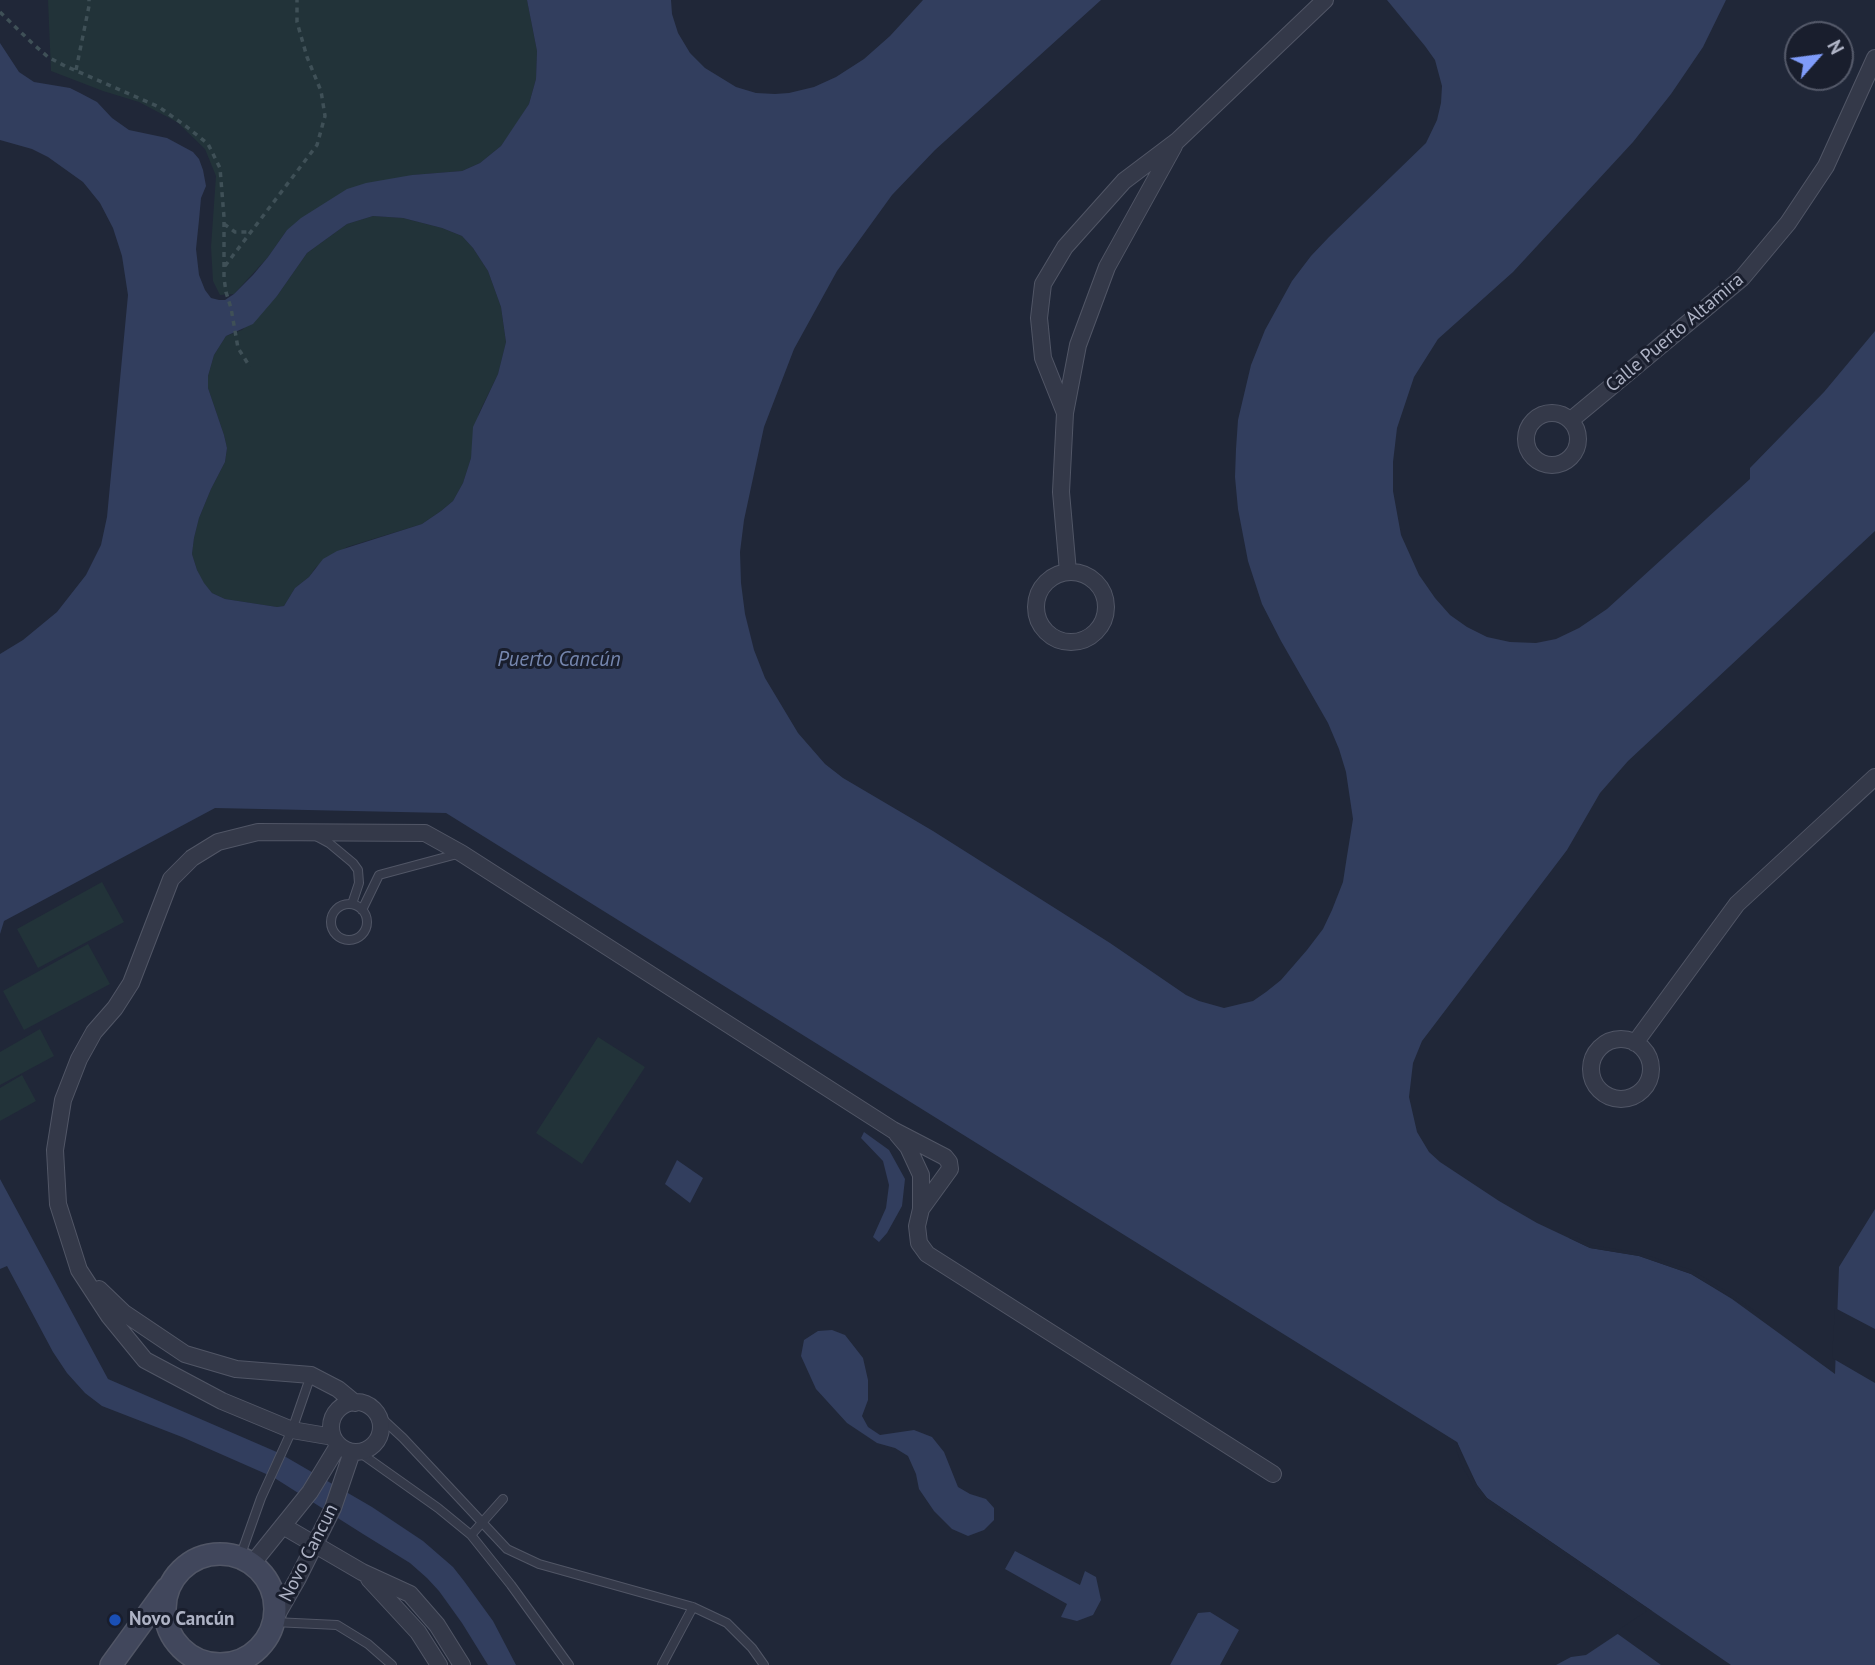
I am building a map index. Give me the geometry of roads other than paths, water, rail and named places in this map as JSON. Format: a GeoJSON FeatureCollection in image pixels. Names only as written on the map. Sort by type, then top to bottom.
{"type":"FeatureCollection","features":[{"type":"Feature","properties":{"kind":"street"},"geometry":{"type":"LineString","coordinates":[[1065,413],[1043,358],[1040,318],[1043,284],[1065,247],[1124,181],[1177,141],[1325,0]]}},
{"type":"Feature","properties":{"kind":"street","name":"Calle Puerto Altamira"},"geometry":{"type":"LineString","coordinates":[[1571,420],[1742,278],[1788,223],[1826,166],[1875,58]]}},
{"type":"Feature","properties":{"kind":"street"},"geometry":{"type":"LineString","coordinates":[[1068,572],[1061,492],[1065,413],[1078,345],[1107,267],[1177,141]]}},
{"type":"Feature","properties":{"kind":"street"},"geometry":{"type":"LineString","coordinates":[[1068,572],[1085,574],[1095,580],[1106,599],[1107,611],[1103,623],[1086,639],[1074,642],[1051,636],[1037,617],[1038,594],[1044,584],[1052,576],[1068,572]]}},
{"type":"Feature","properties":{"kind":"street"},"geometry":{"type":"LineString","coordinates":[[1635,1043],[1737,904],[1875,776]]}},
{"type":"Feature","properties":{"kind":"street"},"geometry":{"type":"LineString","coordinates":[[79,1270],[124,1313],[185,1354],[236,1369],[311,1375],[338,1389],[376,1413],[380,1429],[374,1445],[367,1450],[345,1447],[292,1430],[222,1401],[145,1360],[109,1316],[79,1270],[58,1204],[55,1150],[63,1100],[79,1059],[94,1032],[116,1008],[131,983],[172,879],[191,858],[218,842],[258,832],[425,833],[461,853],[893,1129],[945,1157],[950,1169],[921,1209]]}},
{"type":"Feature","properties":{"kind":"street"},"geometry":{"type":"LineString","coordinates":[[893,1129],[908,1147],[926,1181],[932,1183],[943,1179]]}},
{"type":"Feature","properties":{"kind":"street"},"geometry":{"type":"LineString","coordinates":[[921,1175],[921,1209],[917,1226],[919,1243],[926,1254],[1273,1474]]}},
{"type":"Feature","properties":{"kind":"street"},"geometry":{"type":"LineString","coordinates":[[172,1374],[173,1364],[185,1354]]}},
{"type":"Feature","properties":{"kind":"street"},"geometry":{"type":"LineString","coordinates":[[345,1447],[331,1423],[337,1411],[355,1402]]}},
{"type":"Feature","properties":{"kind":"street","name":"Novo Cancun"},"geometry":{"type":"LineString","coordinates":[[246,1561],[288,1519],[324,1469],[345,1447]]}},
{"type":"Feature","properties":{"kind":"street","name":"Novo Cancun"},"geometry":{"type":"LineString","coordinates":[[274,1621],[333,1508],[342,1485],[345,1447]]}},
{"type":"Feature","properties":{"kind":"street"},"geometry":{"type":"LineString","coordinates":[[288,1519],[314,1544],[362,1572],[410,1594],[437,1625],[463,1665]]}},
{"type":"Feature","properties":{"kind":"street"},"geometry":{"type":"LineString","coordinates":[[111,1665],[172,1581],[182,1569],[209,1555],[225,1554],[246,1561],[264,1575],[272,1589],[275,1604],[274,1621],[268,1637],[247,1657],[231,1664],[214,1664],[197,1659],[182,1648],[171,1634],[166,1616],[166,1598],[172,1581]]}},
{"type":"Feature","properties":{"kind":"street"},"geometry":{"type":"LineString","coordinates":[[362,1572],[418,1632],[439,1665]]}},
{"type":"Feature","properties":{"kind":"lane"},"geometry":{"type":"LineString","coordinates":[[310,832],[354,863],[358,870],[359,883],[352,904]]}},
{"type":"Feature","properties":{"kind":"lane"},"geometry":{"type":"LineString","coordinates":[[362,910],[379,875],[461,853]]}},
{"type":"Feature","properties":{"kind":"lane"},"geometry":{"type":"LineString","coordinates":[[346,904],[352,904],[362,910],[367,921],[364,933],[354,940],[342,939],[333,931],[331,920],[336,910],[346,904]]}},
{"type":"Feature","properties":{"kind":"lane"},"geometry":{"type":"LineString","coordinates":[[246,1561],[261,1498],[292,1430],[311,1375]]}},
{"type":"Feature","properties":{"kind":"lane"},"geometry":{"type":"LineString","coordinates":[[376,1413],[403,1438],[507,1549],[539,1564],[693,1607],[727,1623],[752,1648],[764,1665]]}},
{"type":"Feature","properties":{"kind":"lane"},"geometry":{"type":"LineString","coordinates":[[345,1447],[438,1508],[471,1535],[569,1665]]}},
{"type":"Feature","properties":{"kind":"lane"},"geometry":{"type":"LineString","coordinates":[[471,1535],[503,1499]]}},
{"type":"Feature","properties":{"kind":"lane"},"geometry":{"type":"LineString","coordinates":[[662,1665],[693,1607]]}},
{"type":"Feature","properties":{"kind":"lane"},"geometry":{"type":"LineString","coordinates":[[274,1621],[337,1625],[368,1644],[392,1665]]}},
{"type":"Feature","properties":{"kind":"water","name":"Puerto Cancún"},"geometry":{"type":"Polygon","coordinates":[[[527,0],[671,0],[678,33],[690,53],[705,68],[736,87],[756,93],[789,93],[814,87],[864,59],[890,36],[923,0],[1101,0],[935,150],[892,195],[837,271],[794,349],[764,427],[744,520],[740,552],[741,583],[754,650],[765,678],[798,733],[825,764],[843,778],[933,831],[1110,943],[1186,995],[1224,1008],[1253,1001],[1281,980],[1323,929],[1343,882],[1353,819],[1346,772],[1328,723],[1262,604],[1248,561],[1238,509],[1236,449],[1238,420],[1251,365],[1265,330],[1292,281],[1329,237],[1426,143],[1437,120],[1442,86],[1435,60],[1387,0],[1726,0],[1703,47],[1671,94],[1633,142],[1513,272],[1438,339],[1414,377],[1397,428],[1393,462],[1393,491],[1401,535],[1419,575],[1435,598],[1450,615],[1467,627],[1487,637],[1510,642],[1536,643],[1556,639],[1579,628],[1607,609],[1750,479],[1750,468],[1824,392],[1875,331],[1875,531],[1628,761],[1600,793],[1567,850],[1422,1041],[1413,1063],[1409,1097],[1417,1132],[1429,1152],[1499,1201],[1537,1223],[1590,1248],[1639,1256],[1691,1274],[1732,1299],[1835,1374],[1839,1267],[1875,1209],[1875,1665],[1556,1665],[1571,1657],[1586,1655],[1652,1611],[1487,1498],[1477,1485],[1457,1442],[446,813],[215,808],[4,921],[0,934],[0,654],[23,640],[57,612],[86,575],[101,545],[107,517],[128,295],[122,256],[113,228],[100,203],[83,182],[48,157],[32,149],[0,140],[0,43],[19,72],[34,82],[70,88],[97,102],[112,118],[129,130],[167,138],[193,152],[199,159],[206,186],[201,198],[196,249],[199,275],[211,298],[219,300],[225,300],[234,294],[253,275],[287,230],[347,189],[412,175],[462,171],[480,163],[501,146],[529,104],[536,79],[537,51],[527,0]],[[373,216],[347,224],[307,253],[277,296],[253,324],[226,336],[214,355],[208,376],[208,388],[227,448],[225,462],[199,518],[192,554],[197,570],[212,593],[225,599],[284,606],[295,588],[309,577],[323,559],[337,551],[422,524],[453,501],[463,483],[471,458],[473,427],[498,374],[506,342],[501,307],[488,271],[462,236],[403,218],[373,216]]]}},
{"type":"Feature","properties":{"kind":"water"},"geometry":{"type":"Polygon","coordinates":[[[864,1132],[889,1150],[905,1179],[902,1206],[879,1242],[873,1237],[886,1208],[889,1185],[883,1161],[861,1138],[864,1132]]]}},
{"type":"Feature","properties":{"kind":"water"},"geometry":{"type":"Polygon","coordinates":[[[677,1160],[703,1178],[690,1203],[665,1184],[677,1160]]]}},
{"type":"Feature","properties":{"kind":"water"},"geometry":{"type":"Polygon","coordinates":[[[0,1179],[108,1379],[279,1453],[372,1507],[423,1541],[453,1567],[464,1581],[493,1621],[516,1665],[488,1665],[439,1591],[410,1563],[273,1477],[102,1406],[85,1393],[53,1352],[7,1266],[0,1269],[0,1179]]]}},
{"type":"Feature","properties":{"kind":"water"},"geometry":{"type":"Polygon","coordinates":[[[832,1330],[845,1335],[863,1358],[868,1380],[868,1400],[862,1416],[868,1427],[880,1435],[914,1430],[932,1437],[944,1452],[958,1487],[986,1499],[994,1508],[994,1520],[984,1530],[968,1536],[952,1529],[934,1511],[919,1489],[908,1456],[895,1448],[877,1443],[847,1423],[816,1389],[801,1356],[804,1340],[818,1331],[832,1330]]]}},
{"type":"Feature","properties":{"kind":"water"},"geometry":{"type":"Polygon","coordinates":[[[1015,1551],[1080,1585],[1085,1571],[1096,1577],[1101,1600],[1093,1615],[1077,1621],[1061,1617],[1067,1604],[1005,1569],[1015,1551]]]}},
{"type":"Feature","properties":{"kind":"water"},"geometry":{"type":"Polygon","coordinates":[[[1210,1612],[1239,1630],[1220,1665],[1170,1665],[1198,1613],[1210,1612]]]}},
{"type":"Feature","properties":{"kind":"place","name":"Novo Cancún"},"geometry":{"type":"Point","coordinates":[115,1620]}}]}
